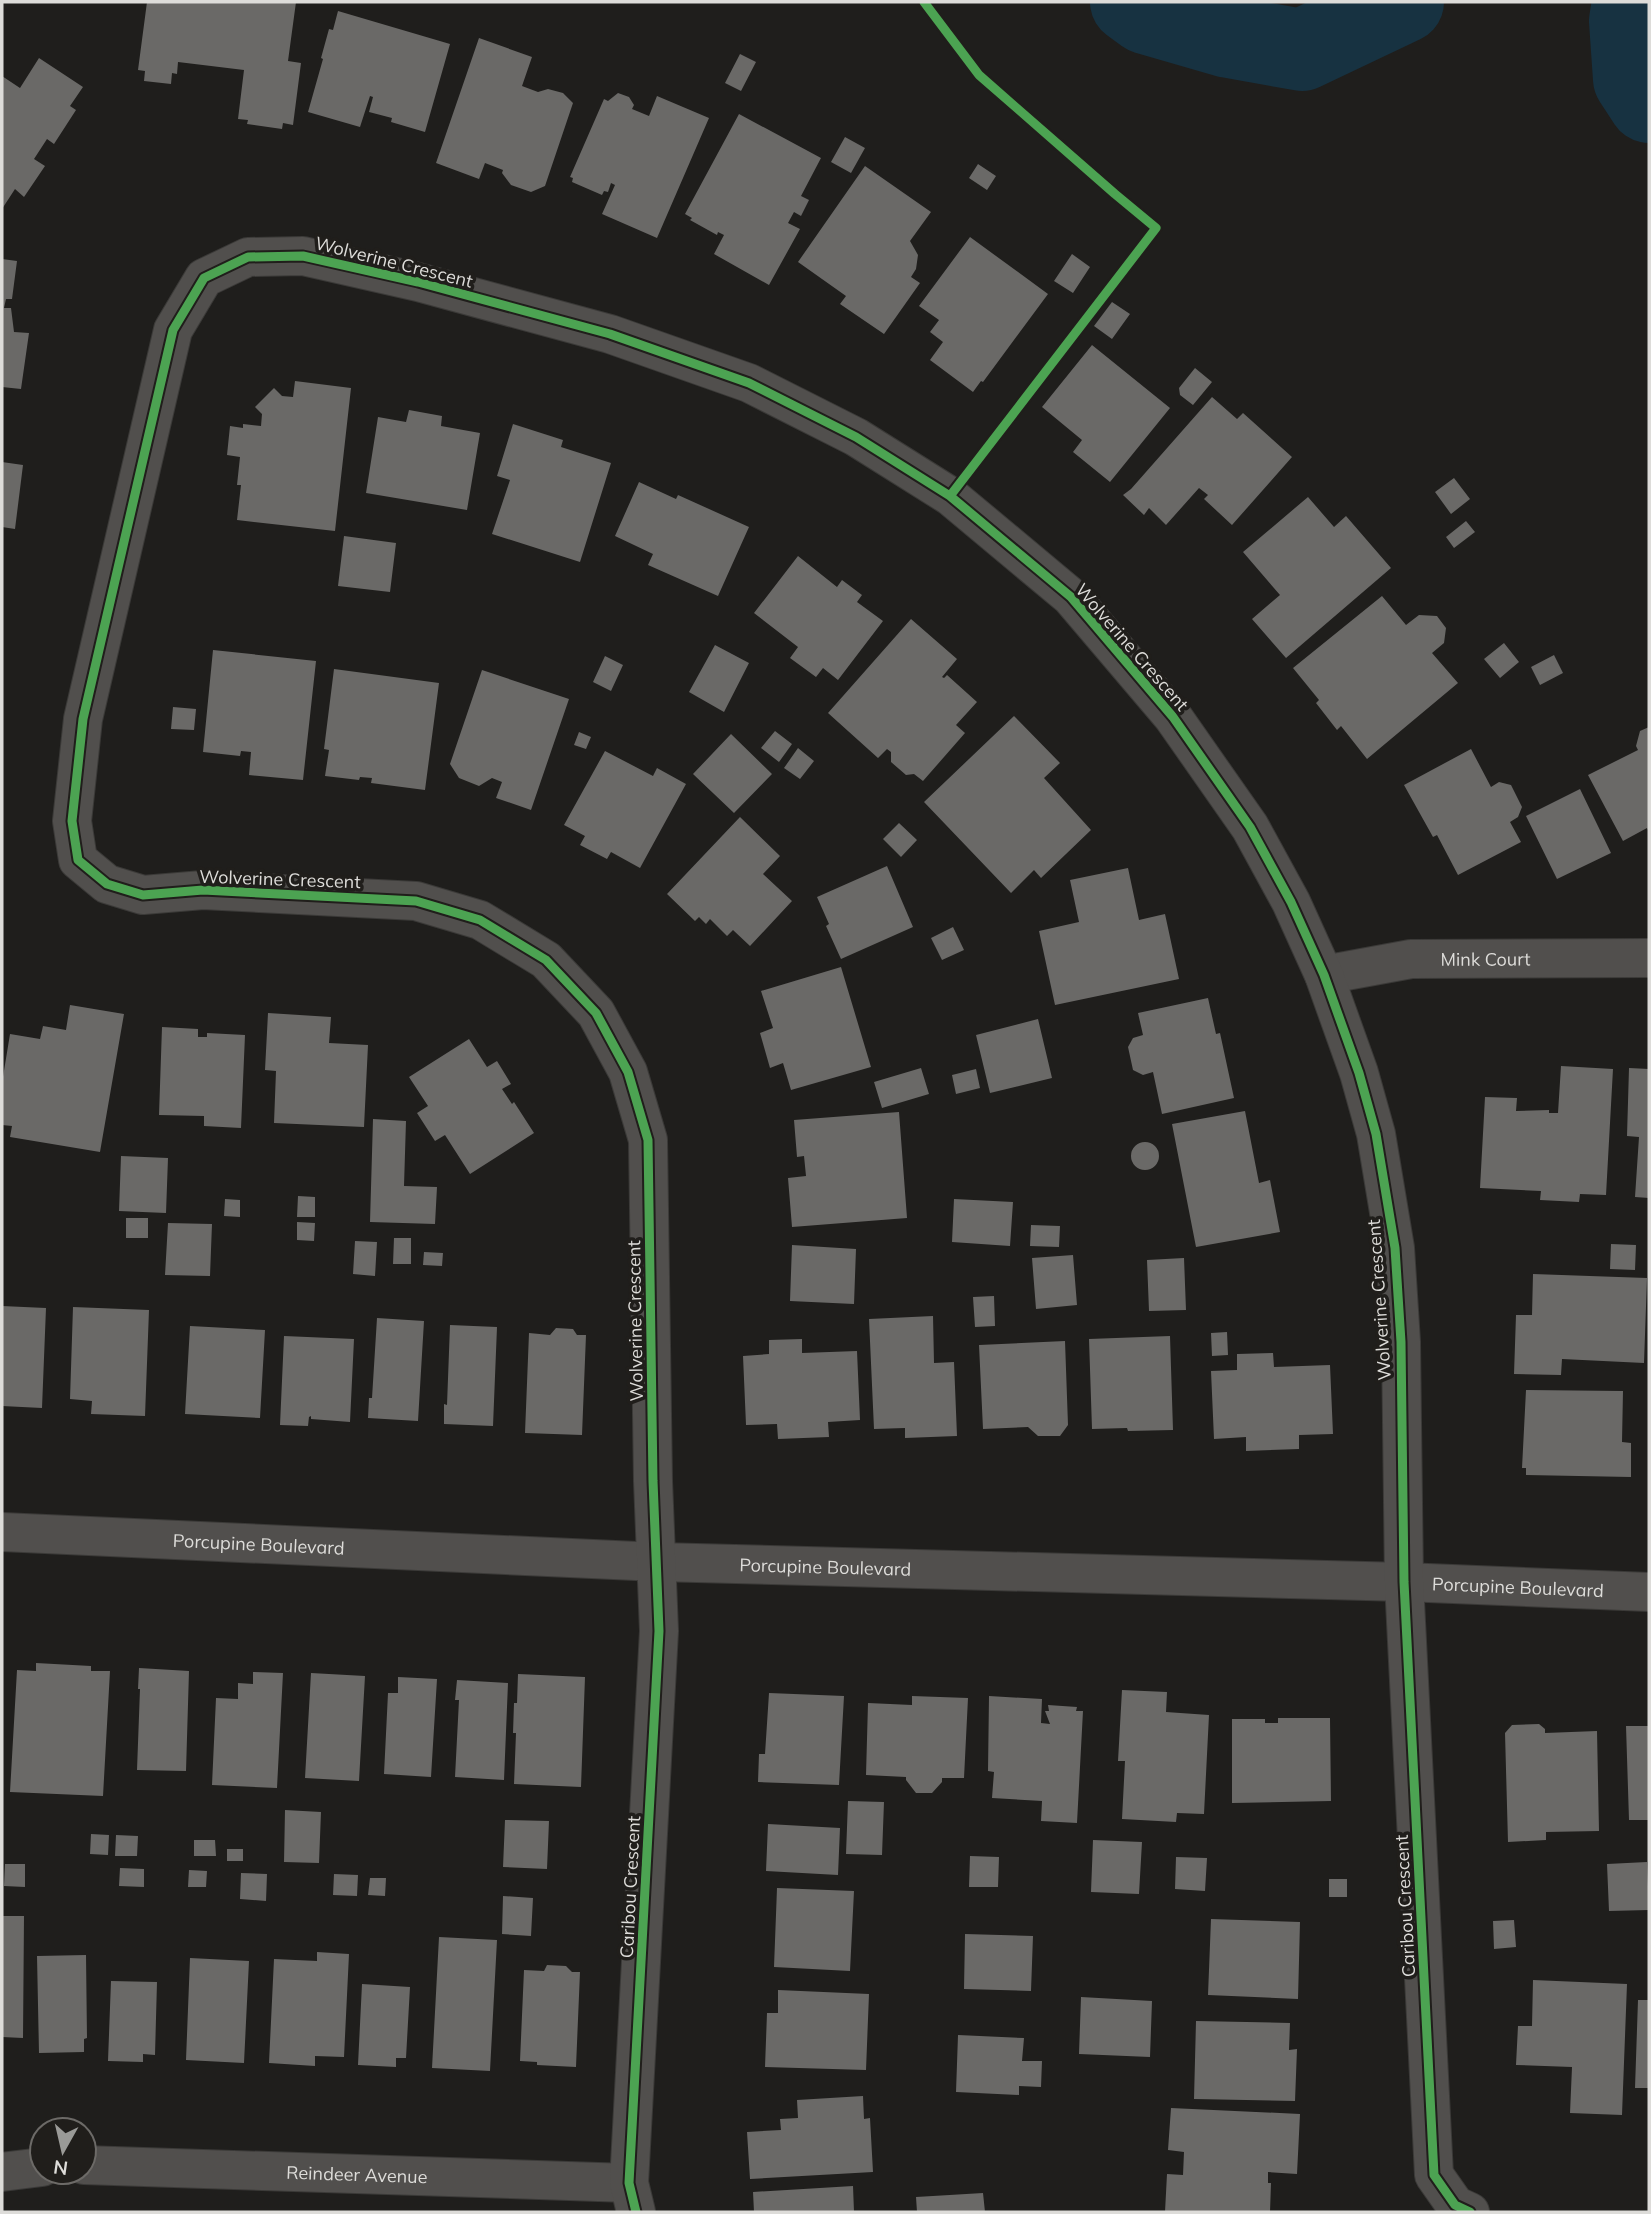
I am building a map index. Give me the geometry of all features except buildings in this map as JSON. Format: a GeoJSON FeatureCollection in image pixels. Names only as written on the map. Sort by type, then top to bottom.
{"type":"FeatureCollection","features":[{"type":"Feature","properties":{"kind":"street","name":"Wolverine Crescent"},"geometry":{"type":"LineString","coordinates":[[658,1562],[653,1468],[648,1140],[628,1072],[596,1013],[545,960],[480,920],[416,901],[203,890],[142,895],[107,884],[78,860],[72,821],[83,719],[173,330],[204,278],[247,257],[303,256],[418,282],[610,334],[749,383],[856,436],[950,496],[1071,597],[1173,718],[1250,827],[1291,902],[1324,975],[1359,1073],[1376,1134],[1395,1248],[1401,1342],[1404,1582]]}},
{"type":"Feature","properties":{"kind":"street","name":"Mink Court"},"geometry":{"type":"LineString","coordinates":[[1324,975],[1410,959],[1649,958]]}},
{"type":"Feature","properties":{"kind":"street","name":"Porcupine Boulevard"},"geometry":{"type":"LineString","coordinates":[[2,1532],[658,1562],[1404,1582],[1649,1592]]}},
{"type":"Feature","properties":{"kind":"street","name":"Caribou Crescent"},"geometry":{"type":"LineString","coordinates":[[633,2198],[659,1631],[658,1562]]}},
{"type":"Feature","properties":{"kind":"street","name":"Caribou Crescent"},"geometry":{"type":"LineString","coordinates":[[1404,1582],[1434,2175],[1455,2205],[1470,2212]]}},
{"type":"Feature","properties":{"kind":"street","name":"Reindeer Avenue"},"geometry":{"type":"LineString","coordinates":[[98,2166],[633,2198]]}},
{"type":"Feature","properties":{"kind":"street"},"geometry":{"type":"LineString","coordinates":[[2,2172],[28,2169]]}},
{"type":"Feature","properties":{"kind":"waterway"},"geometry":{"type":"LineString","coordinates":[[1131,2],[1146,13],[1229,37],[1302,50],[1403,2]]}},
{"type":"Feature","properties":{"kind":"waterway"},"geometry":{"type":"LineString","coordinates":[[1633,2],[1630,21],[1634,79],[1649,102]]}},
{"type":"Feature","properties":{"kind":"cycle path"},"geometry":{"type":"LineString","coordinates":[[924,2],[979,75],[1156,228],[950,496]]}},
{"type":"Feature","properties":{"kind":"cycle path"},"geometry":{"type":"LineString","coordinates":[[636,2212],[629,2183],[659,1631],[653,1481],[648,1140],[628,1072],[596,1013],[546,960],[480,920],[416,901],[203,890],[143,895],[107,884],[78,860],[72,821],[83,719],[173,330],[204,278],[248,257],[303,256],[418,282],[610,334],[749,383],[856,437],[950,496],[1071,597],[1173,717],[1250,827],[1291,902],[1324,975],[1359,1073],[1376,1134],[1395,1248],[1401,1342],[1404,1582],[1434,2175],[1455,2205],[1470,2212]]}}]}
